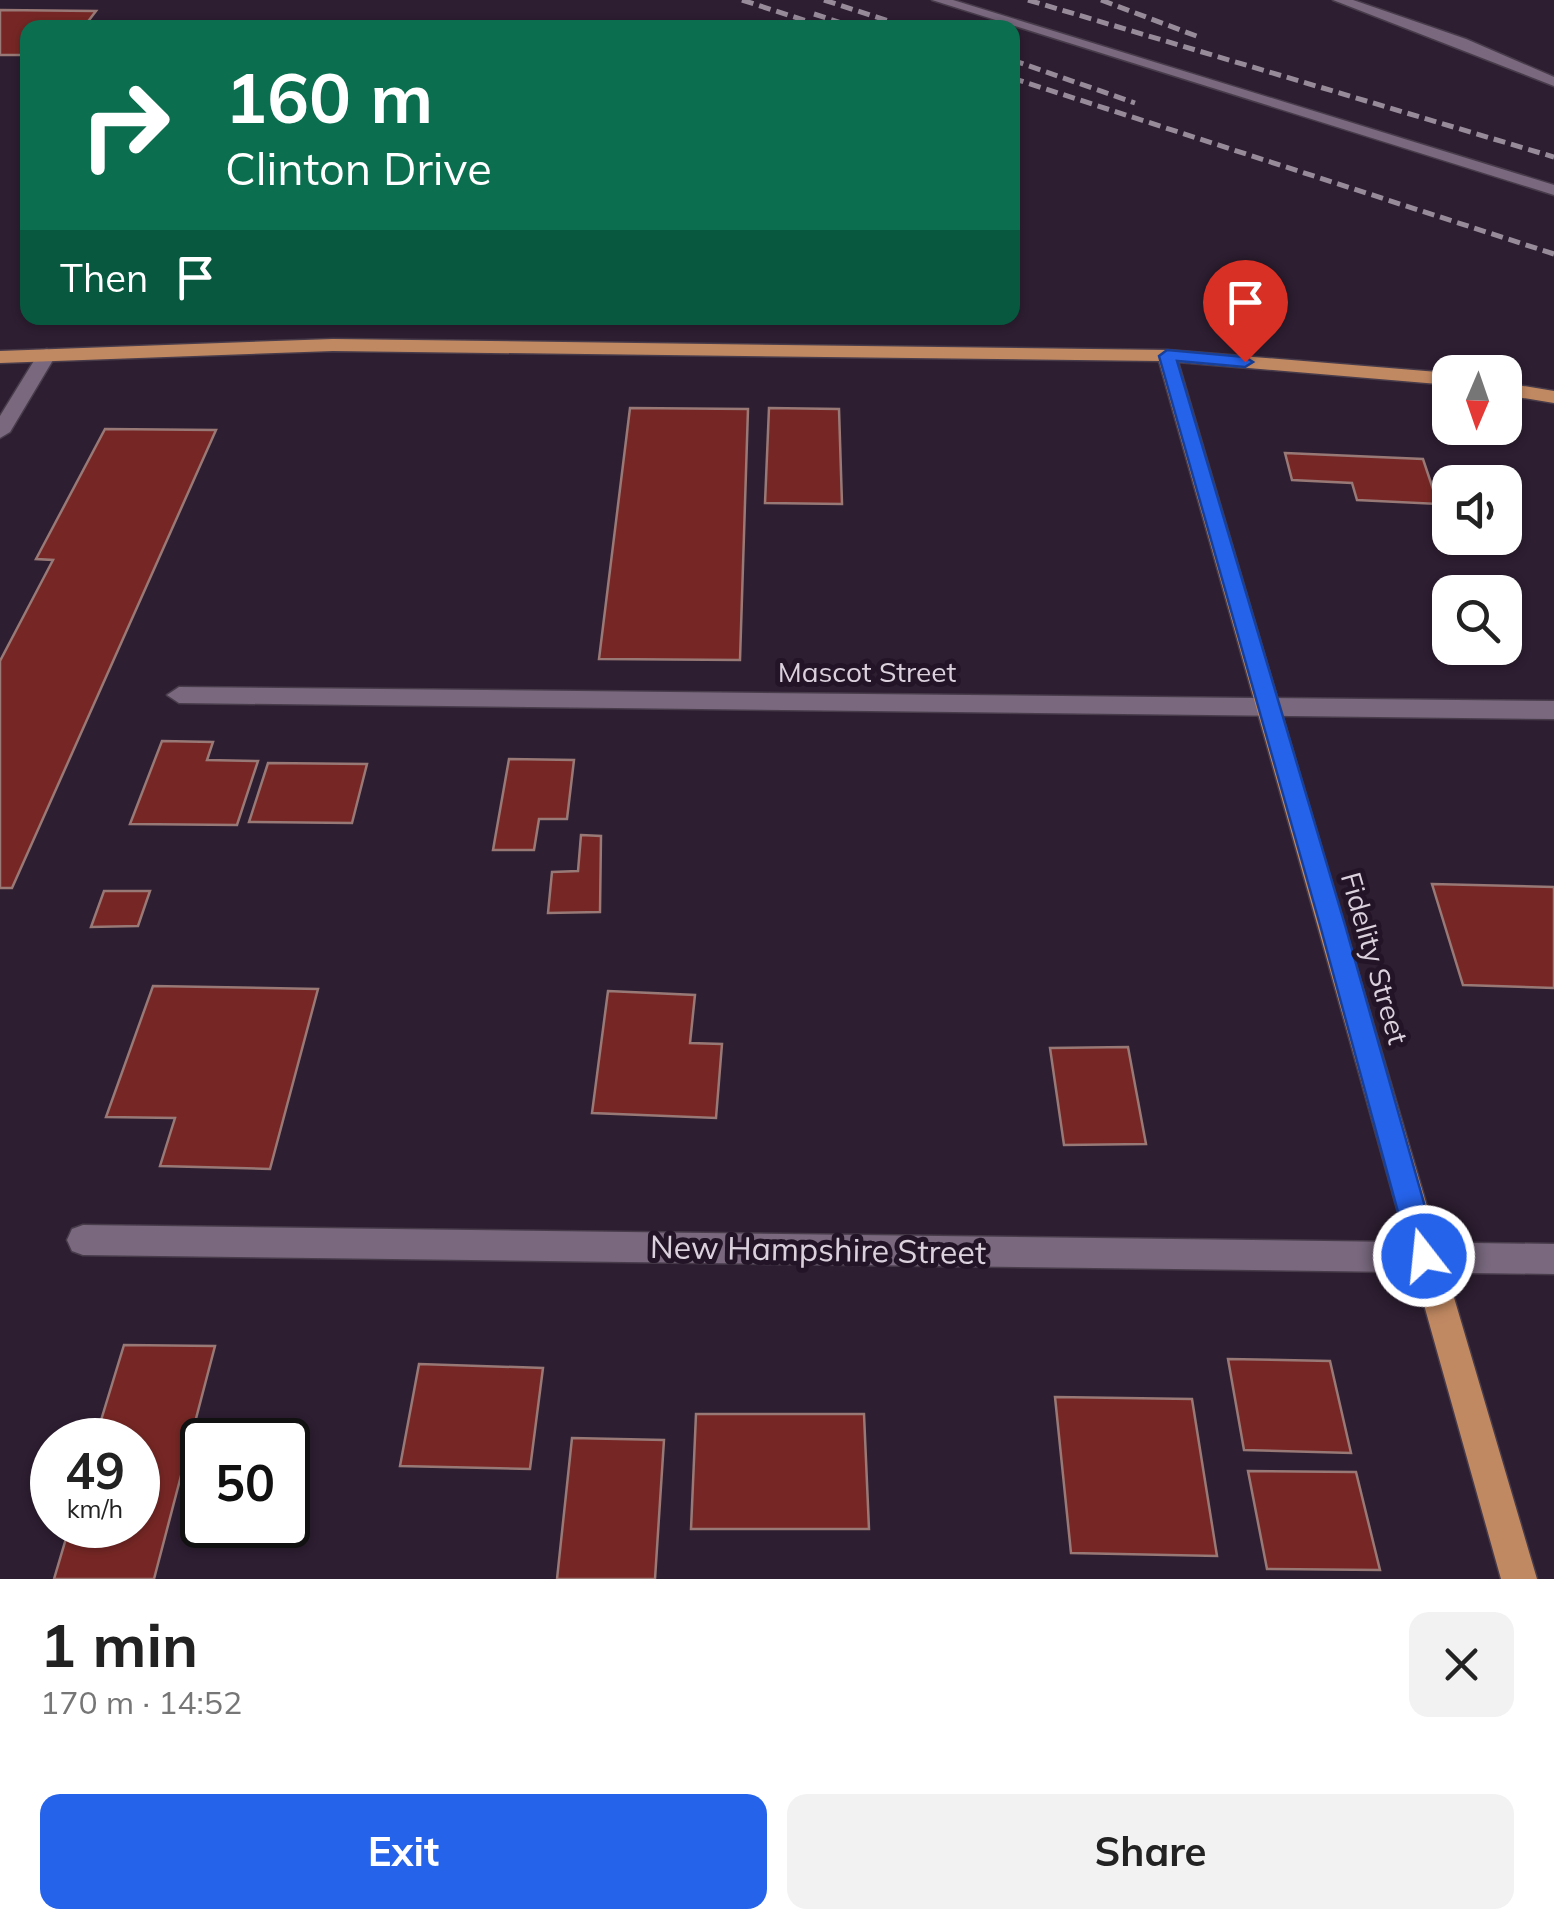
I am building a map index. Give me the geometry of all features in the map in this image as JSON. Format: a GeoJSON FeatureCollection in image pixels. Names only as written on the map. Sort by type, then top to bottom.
{"type":"FeatureCollection","features":[{"type":"Feature","properties":{"kind":"main road"},"geometry":{"type":"LineString","coordinates":[[0,357],[333,345],[1167,356],[1432,378]]}},
{"type":"Feature","properties":{"kind":"main road","name":"Fidelity Street"},"geometry":{"type":"LineString","coordinates":[[1167,356],[1519,1579]]}},
{"type":"Feature","properties":{"kind":"main road"},"geometry":{"type":"LineString","coordinates":[[1522,392],[1554,397]]}},
{"type":"Feature","properties":{"kind":"street"},"geometry":{"type":"LineString","coordinates":[[938,0],[1003,20]]}},
{"type":"Feature","properties":{"kind":"street"},"geometry":{"type":"LineString","coordinates":[[1340,0],[1460,42],[1554,82]]}},
{"type":"Feature","properties":{"kind":"street"},"geometry":{"type":"LineString","coordinates":[[1020,25],[1554,190]]}},
{"type":"Feature","properties":{"kind":"street"},"geometry":{"type":"LineString","coordinates":[[0,432],[47,354]]}},
{"type":"Feature","properties":{"kind":"street","name":"Mascot Street"},"geometry":{"type":"LineString","coordinates":[[179,695],[1554,710]]}},
{"type":"Feature","properties":{"kind":"street","name":"New Hampshire Street"},"geometry":{"type":"LineString","coordinates":[[83,1240],[1554,1259]]}},
{"type":"Feature","properties":{"kind":"building"},"geometry":{"type":"Polygon","coordinates":[[[0,10],[96,11],[89,20],[20,20],[20,55],[0,55],[0,10]]]}},
{"type":"Feature","properties":{"kind":"building"},"geometry":{"type":"Polygon","coordinates":[[[630,408],[748,409],[740,660],[599,659],[630,408]]]}},
{"type":"Feature","properties":{"kind":"building"},"geometry":{"type":"Polygon","coordinates":[[[769,408],[839,409],[842,504],[765,503],[769,408]]]}},
{"type":"Feature","properties":{"kind":"building"},"geometry":{"type":"Polygon","coordinates":[[[105,429],[216,430],[12,888],[0,888],[0,661],[53,560],[36,559],[105,429]]]}},
{"type":"Feature","properties":{"kind":"building"},"geometry":{"type":"Polygon","coordinates":[[[1285,453],[1423,459],[1432,486],[1432,504],[1357,500],[1352,483],[1292,480],[1285,453]]]}},
{"type":"Feature","properties":{"kind":"building"},"geometry":{"type":"Polygon","coordinates":[[[162,741],[213,742],[207,760],[258,761],[237,825],[130,824],[162,741]]]}},
{"type":"Feature","properties":{"kind":"building"},"geometry":{"type":"Polygon","coordinates":[[[509,759],[574,760],[567,819],[539,819],[534,850],[493,850],[509,759]]]}},
{"type":"Feature","properties":{"kind":"building"},"geometry":{"type":"Polygon","coordinates":[[[268,763],[367,764],[352,823],[249,822],[268,763]]]}},
{"type":"Feature","properties":{"kind":"building"},"geometry":{"type":"Polygon","coordinates":[[[581,835],[601,836],[600,912],[548,913],[552,872],[578,871],[581,835]]]}},
{"type":"Feature","properties":{"kind":"building"},"geometry":{"type":"Polygon","coordinates":[[[1432,884],[1554,887],[1554,988],[1463,985],[1432,884]]]}},
{"type":"Feature","properties":{"kind":"building"},"geometry":{"type":"Polygon","coordinates":[[[104,891],[150,891],[138,926],[91,927],[104,891]]]}},
{"type":"Feature","properties":{"kind":"building"},"geometry":{"type":"Polygon","coordinates":[[[153,986],[318,989],[270,1169],[160,1166],[175,1118],[106,1117],[153,986]]]}},
{"type":"Feature","properties":{"kind":"building"},"geometry":{"type":"Polygon","coordinates":[[[608,991],[695,995],[690,1043],[722,1044],[716,1118],[592,1113],[608,991]]]}},
{"type":"Feature","properties":{"kind":"building"},"geometry":{"type":"Polygon","coordinates":[[[1128,1047],[1146,1144],[1064,1145],[1050,1048],[1128,1047]]]}},
{"type":"Feature","properties":{"kind":"building"},"geometry":{"type":"Polygon","coordinates":[[[124,1345],[215,1346],[196,1418],[180,1418],[180,1480],[154,1579],[54,1579],[63,1548],[160,1548],[160,1418],[102,1418],[124,1345]]]}},
{"type":"Feature","properties":{"kind":"building"},"geometry":{"type":"Polygon","coordinates":[[[1228,1359],[1330,1361],[1351,1453],[1244,1450],[1228,1359]]]}},
{"type":"Feature","properties":{"kind":"building"},"geometry":{"type":"Polygon","coordinates":[[[419,1364],[543,1368],[530,1469],[400,1466],[419,1364]]]}},
{"type":"Feature","properties":{"kind":"building"},"geometry":{"type":"Polygon","coordinates":[[[1055,1397],[1192,1399],[1217,1556],[1071,1553],[1055,1397]]]}},
{"type":"Feature","properties":{"kind":"building"},"geometry":{"type":"Polygon","coordinates":[[[696,1414],[864,1414],[869,1529],[691,1529],[696,1414]]]}},
{"type":"Feature","properties":{"kind":"building"},"geometry":{"type":"Polygon","coordinates":[[[572,1438],[664,1440],[655,1579],[557,1579],[572,1438]]]}},
{"type":"Feature","properties":{"kind":"building"},"geometry":{"type":"Polygon","coordinates":[[[1248,1471],[1356,1472],[1380,1570],[1267,1569],[1248,1471]]]}},
{"type":"Feature","properties":{"kind":"railway"},"geometry":{"type":"LineString","coordinates":[[742,0],[803,20]]}},
{"type":"Feature","properties":{"kind":"railway"},"geometry":{"type":"LineString","coordinates":[[824,0],[885,20]]}},
{"type":"Feature","properties":{"kind":"railway"},"geometry":{"type":"LineString","coordinates":[[1028,0],[1554,157]]}},
{"type":"Feature","properties":{"kind":"railway"},"geometry":{"type":"LineString","coordinates":[[1101,0],[1199,37]]}},
{"type":"Feature","properties":{"kind":"railway"},"geometry":{"type":"LineString","coordinates":[[814,14],[832,20]]}},
{"type":"Feature","properties":{"kind":"railway"},"geometry":{"type":"LineString","coordinates":[[1020,63],[1135,103]]}},
{"type":"Feature","properties":{"kind":"railway"},"geometry":{"type":"LineString","coordinates":[[1020,81],[1554,254]]}},
{"type":"Feature","properties":{"kind":"route"},"geometry":{"type":"LineString","coordinates":[[1245,362],[1167,356],[1333,925],[1424,1256]]}}]}
